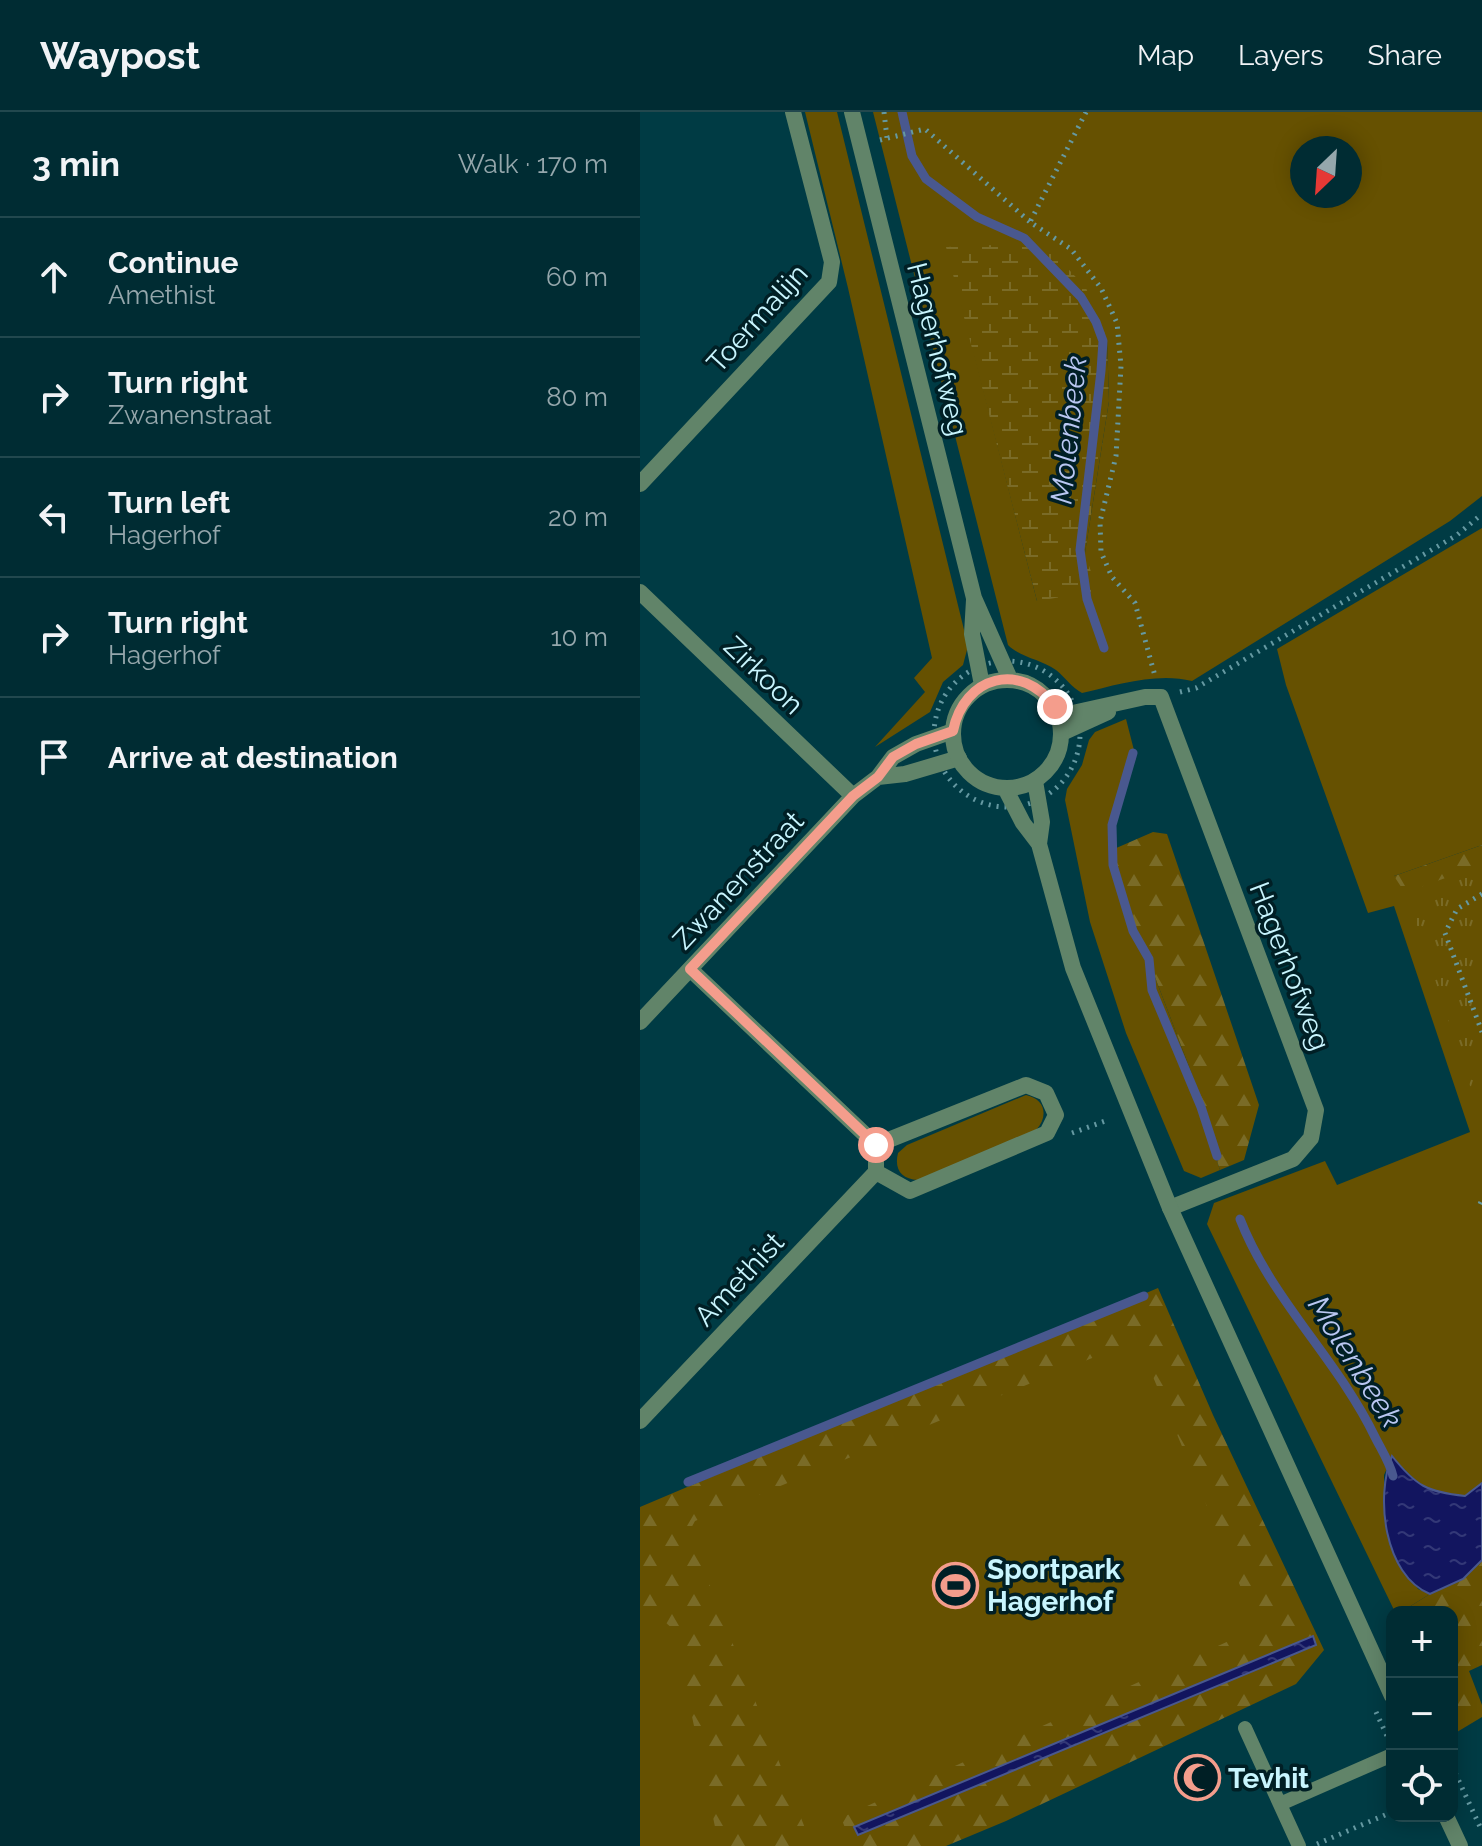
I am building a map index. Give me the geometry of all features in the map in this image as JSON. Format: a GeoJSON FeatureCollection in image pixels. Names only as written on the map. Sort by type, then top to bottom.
{"type":"FeatureCollection","features":[{"type":"Feature","properties":{"kind":"street","name":"Toermalijn"},"geometry":{"type":"LineString","coordinates":[[640,484],[829,282],[832,262],[793,112]]}},
{"type":"Feature","properties":{"kind":"street","name":"Hagerhofweg"},"geometry":{"type":"LineString","coordinates":[[852,112],[974,598],[1010,679]]}},
{"type":"Feature","properties":{"kind":"street","name":"Zirkoon"},"geometry":{"type":"LineString","coordinates":[[640,592],[853,796]]}},
{"type":"Feature","properties":{"kind":"street","name":"Hagerhofweg"},"geometry":{"type":"LineString","coordinates":[[974,598],[972,634],[982,685]]}},
{"type":"Feature","properties":{"kind":"street"},"geometry":{"type":"LineString","coordinates":[[1010,679],[1031,684],[1040,690],[1059,719],[1054,762],[1035,781],[1005,788],[982,781],[970,773],[959,758],[953,731],[962,703],[982,685],[1010,679]]}},
{"type":"Feature","properties":{"kind":"street","name":"Hagerhofweg"},"geometry":{"type":"LineString","coordinates":[[1161,697],[1316,1110],[1311,1138],[1293,1159],[1170,1208]]}},
{"type":"Feature","properties":{"kind":"street"},"geometry":{"type":"LineString","coordinates":[[1059,719],[1126,701],[1161,697]]}},
{"type":"Feature","properties":{"kind":"street"},"geometry":{"type":"LineString","coordinates":[[1059,719],[1077,714]]}},
{"type":"Feature","properties":{"kind":"street","name":"Zwanenstraat"},"geometry":{"type":"LineString","coordinates":[[640,1022],[853,796],[878,777],[893,757],[935,736],[953,731]]}},
{"type":"Feature","properties":{"kind":"street","name":"Zwanenstraat"},"geometry":{"type":"LineString","coordinates":[[878,777],[905,774],[959,758]]}},
{"type":"Feature","properties":{"kind":"street"},"geometry":{"type":"LineString","coordinates":[[1035,781],[1042,822],[1039,844]]}},
{"type":"Feature","properties":{"kind":"street"},"geometry":{"type":"LineString","coordinates":[[1005,788],[1013,806],[1039,844],[1073,968],[1170,1208],[1386,1683]]}},
{"type":"Feature","properties":{"kind":"street"},"geometry":{"type":"LineString","coordinates":[[690,969],[876,1145],[876,1172],[910,1191],[1047,1133],[1056,1115],[1046,1093],[1026,1085],[876,1145]]}},
{"type":"Feature","properties":{"kind":"street","name":"Amethist"},"geometry":{"type":"LineString","coordinates":[[640,1421],[876,1172]]}},
{"type":"Feature","properties":{"kind":"street"},"geometry":{"type":"LineString","coordinates":[[1449,1822],[1460,1846]]}},
{"type":"Feature","properties":{"kind":"lane"},"geometry":{"type":"LineString","coordinates":[[1245,1728],[1299,1846]]}},
{"type":"Feature","properties":{"kind":"lane"},"geometry":{"type":"LineString","coordinates":[[1280,1804],[1386,1758]]}},
{"type":"Feature","properties":{"kind":"path"},"geometry":{"type":"LineString","coordinates":[[884,112],[888,137],[921,128],[1030,222],[1071,249],[1101,288],[1117,323],[1121,366],[1116,456],[1100,522],[1101,552],[1112,577],[1135,603],[1161,697],[1196,688],[1457,535],[1482,514]]}},
{"type":"Feature","properties":{"kind":"path"},"geometry":{"type":"LineString","coordinates":[[1030,222],[1086,112]]}},
{"type":"Feature","properties":{"kind":"path"},"geometry":{"type":"LineString","coordinates":[[1003,661],[1027,663],[1058,682],[1077,714],[1079,751],[1061,784],[1028,804],[1005,807],[982,802],[948,781],[939,764],[935,736],[937,714],[945,696],[957,681],[978,667],[1003,661]]}},
{"type":"Feature","properties":{"kind":"path"},"geometry":{"type":"LineString","coordinates":[[1482,894],[1457,909],[1445,933],[1482,1032]]}},
{"type":"Feature","properties":{"kind":"path"},"geometry":{"type":"LineString","coordinates":[[1047,1133],[1075,1133],[1108,1120]]}},
{"type":"Feature","properties":{"kind":"path"},"geometry":{"type":"LineString","coordinates":[[1458,1779],[1482,1831]]}},
{"type":"Feature","properties":{"kind":"path"},"geometry":{"type":"LineString","coordinates":[[1312,1846],[1386,1815]]}},
{"type":"Feature","properties":{"kind":"green space"},"geometry":{"type":"Polygon","coordinates":[[[805,112],[837,112],[968,646],[963,665],[943,682],[930,712],[875,747],[925,692],[914,678],[932,658],[805,112]]]}},
{"type":"Feature","properties":{"kind":"green space"},"geometry":{"type":"Polygon","coordinates":[[[873,112],[1482,112],[1482,496],[1450,521],[1192,681],[1151,679],[1082,693],[1056,670],[1008,645],[873,112]],[[947,247],[1037,601],[1085,553],[1109,401],[1107,339],[947,247]]]}},
{"type":"Feature","properties":{"kind":"green space"},"geometry":{"type":"Polygon","coordinates":[[[1044,243],[1086,288],[1107,339],[1109,401],[1085,553],[1097,591],[1037,601],[946,247],[1044,243]]]}},
{"type":"Feature","properties":{"kind":"green space"},"geometry":{"type":"Polygon","coordinates":[[[1482,528],[1482,845],[1394,876],[1482,910],[1482,1483],[1465,1496],[1439,1492],[1423,1486],[1392,1457],[1384,1475],[1384,1508],[1389,1540],[1418,1589],[1430,1594],[1411,1606],[1392,1606],[1207,1224],[1214,1203],[1325,1161],[1337,1185],[1470,1132],[1394,906],[1368,913],[1286,685],[1277,649],[1482,528]]]}},
{"type":"Feature","properties":{"kind":"green space"},"geometry":{"type":"Polygon","coordinates":[[[1126,719],[1136,758],[1125,786],[1113,837],[1115,872],[1209,1119],[1211,1143],[1220,1170],[1201,1178],[1184,1171],[1126,1033],[1090,922],[1065,800],[1067,789],[1082,765],[1089,740],[1095,732],[1126,719]]]}},
{"type":"Feature","properties":{"kind":"green space"},"geometry":{"type":"Polygon","coordinates":[[[1153,832],[1167,834],[1259,1105],[1244,1160],[1220,1170],[1211,1143],[1209,1119],[1115,872],[1114,849],[1153,832]]]}},
{"type":"Feature","properties":{"kind":"green space"},"geometry":{"type":"Polygon","coordinates":[[[1482,845],[1482,910],[1430,931],[1394,876],[1482,845]]]}},
{"type":"Feature","properties":{"kind":"green space"},"geometry":{"type":"Polygon","coordinates":[[[1482,865],[1482,1122],[1406,892],[1482,865]]]}},
{"type":"Feature","properties":{"kind":"green space"},"geometry":{"type":"Polygon","coordinates":[[[1026,1095],[1037,1100],[1043,1109],[1043,1119],[1036,1130],[918,1180],[907,1178],[900,1172],[898,1153],[907,1145],[1026,1095]]]}},
{"type":"Feature","properties":{"kind":"green space"},"geometry":{"type":"Polygon","coordinates":[[[1158,1288],[1213,1415],[1324,1650],[1296,1684],[1006,1821],[946,1846],[852,1846],[843,1817],[1231,1640],[1253,1626],[1254,1619],[1146,1360],[1131,1342],[695,1521],[689,1532],[812,1846],[719,1846],[674,1630],[665,1622],[640,1628],[640,1507],[1158,1288]]]}},
{"type":"Feature","properties":{"kind":"green space","name":"Sportpark Hagerhof"},"geometry":{"type":"Polygon","coordinates":[[[1143,1316],[1297,1638],[857,1846],[640,1846],[640,1532],[1143,1316]]]}},
{"type":"Feature","properties":{"kind":"green space"},"geometry":{"type":"Polygon","coordinates":[[[1482,1560],[1482,1665],[1469,1671],[1482,1705],[1482,1717],[1458,1731],[1458,1606],[1411,1606],[1463,1579],[1482,1560]]]}},
{"type":"Feature","properties":{"kind":"water"},"geometry":{"type":"Polygon","coordinates":[[[1392,1456],[1416,1481],[1441,1492],[1465,1496],[1482,1483],[1482,1560],[1463,1579],[1430,1594],[1414,1584],[1402,1570],[1387,1533],[1384,1492],[1392,1456]]]}},
{"type":"Feature","properties":{"kind":"water"},"geometry":{"type":"Polygon","coordinates":[[[1313,1636],[1316,1645],[858,1835],[854,1827],[1313,1636]]]}},
{"type":"Feature","properties":{"kind":"waterway","name":"Molenbeek"},"geometry":{"type":"LineString","coordinates":[[902,112],[912,156],[926,179],[977,217],[1024,238],[1081,297],[1096,322],[1103,341],[1101,371],[1080,550],[1087,599],[1104,648]]}},
{"type":"Feature","properties":{"kind":"waterway","name":"Molenbeek"},"geometry":{"type":"LineString","coordinates":[[1133,753],[1112,825],[1113,865],[1133,931],[1149,959],[1152,990],[1201,1107],[1217,1156]]}},
{"type":"Feature","properties":{"kind":"waterway","name":"Molenbeek"},"geometry":{"type":"LineString","coordinates":[[1240,1219],[1269,1276],[1360,1409],[1393,1476]]}},
{"type":"Feature","properties":{"kind":"waterway"},"geometry":{"type":"LineString","coordinates":[[688,1482],[1144,1296]]}},
{"type":"Feature","properties":{"kind":"place","name":"Sportpark Hagerhof"},"geometry":{"type":"Point","coordinates":[956,1585]}},
{"type":"Feature","properties":{"kind":"place","name":"Tevhit"},"geometry":{"type":"Point","coordinates":[1197,1778]}},
{"type":"Feature","properties":{"kind":"route"},"geometry":{"type":"LineString","coordinates":[[876,1145],[690,969],[853,796],[878,777],[893,757],[916,744],[953,731],[962,703],[982,685],[1004,679],[1031,684],[1055,707]]}}]}
